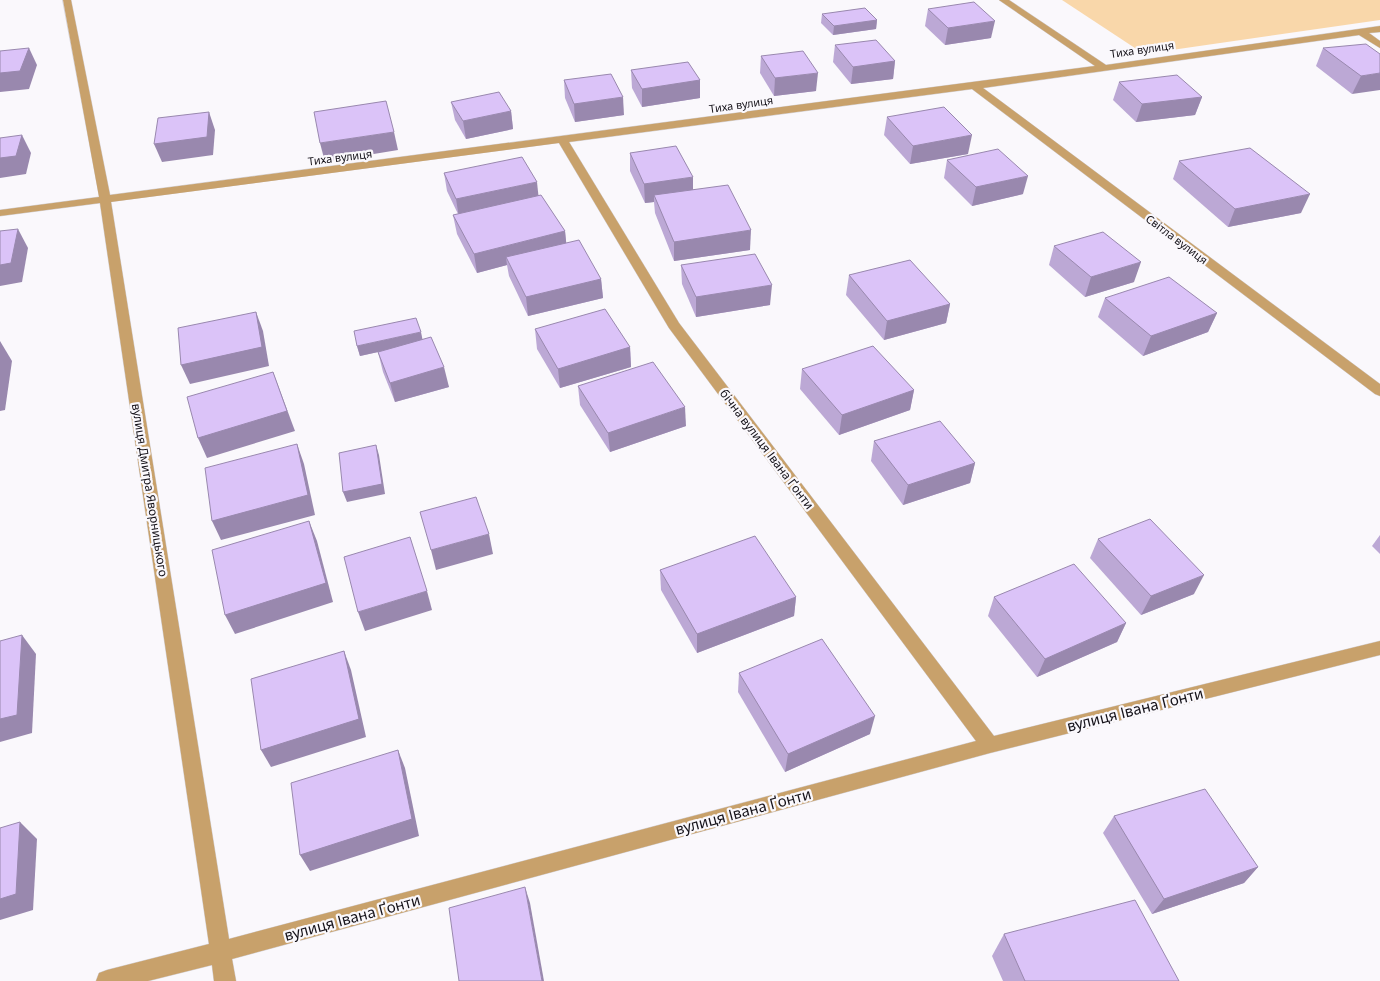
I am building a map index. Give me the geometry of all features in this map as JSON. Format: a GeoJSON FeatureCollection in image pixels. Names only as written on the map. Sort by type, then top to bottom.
{"type":"FeatureCollection","features":[{"type":"Feature","properties":{"kind":"street","name":"вулиця Дмитра Яворницького"},"geometry":{"type":"LineString","coordinates":[[67,0],[105,200],[225,981]]}},
{"type":"Feature","properties":{"kind":"street"},"geometry":{"type":"LineString","coordinates":[[1003,0],[1103,67]]}},
{"type":"Feature","properties":{"kind":"street","name":"Тиха вулиця"},"geometry":{"type":"LineString","coordinates":[[0,213],[563,141],[1380,29]]}},
{"type":"Feature","properties":{"kind":"street"},"geometry":{"type":"LineString","coordinates":[[1360,32],[1380,45]]}},
{"type":"Feature","properties":{"kind":"street","name":"Світла вулиця"},"geometry":{"type":"LineString","coordinates":[[974,86],[1380,391]]}},
{"type":"Feature","properties":{"kind":"street","name":"бічна вулиця Івана Ґонти"},"geometry":{"type":"LineString","coordinates":[[563,141],[674,325],[990,745]]}},
{"type":"Feature","properties":{"kind":"street","name":"вулиця Івана Ґонти"},"geometry":{"type":"LineString","coordinates":[[108,981],[990,745],[1380,648]]}},
{"type":"Feature","properties":{"kind":"shaded area"},"geometry":{"type":"Polygon","coordinates":[[[1062,0],[1380,0],[1380,20],[1144,54],[1062,0]]]}},
{"type":"Feature","properties":{"kind":"building"},"geometry":{"type":"Polygon","coordinates":[[[974,2],[995,21],[948,28],[928,9],[974,2]]]}},
{"type":"Feature","properties":{"kind":"building"},"geometry":{"type":"Polygon","coordinates":[[[865,8],[877,20],[834,26],[822,14],[865,8]]]}},
{"type":"Feature","properties":{"kind":"building"},"geometry":{"type":"Polygon","coordinates":[[[876,40],[895,61],[853,67],[835,45],[876,40]]]}},
{"type":"Feature","properties":{"kind":"building"},"geometry":{"type":"Polygon","coordinates":[[[1366,44],[1380,54],[1380,73],[1361,76],[1323,48],[1366,44]]]}},
{"type":"Feature","properties":{"kind":"building"},"geometry":{"type":"Polygon","coordinates":[[[29,48],[20,71],[0,73],[0,51],[29,48]]]}},
{"type":"Feature","properties":{"kind":"building"},"geometry":{"type":"Polygon","coordinates":[[[803,51],[818,73],[775,78],[761,56],[803,51]]]}},
{"type":"Feature","properties":{"kind":"building"},"geometry":{"type":"Polygon","coordinates":[[[688,62],[700,80],[642,89],[631,70],[688,62]]]}},
{"type":"Feature","properties":{"kind":"building"},"geometry":{"type":"Polygon","coordinates":[[[611,74],[623,97],[574,104],[564,80],[611,74]]]}},
{"type":"Feature","properties":{"kind":"building"},"geometry":{"type":"Polygon","coordinates":[[[1177,75],[1202,97],[1142,104],[1119,82],[1177,75]]]}},
{"type":"Feature","properties":{"kind":"building"},"geometry":{"type":"Polygon","coordinates":[[[499,92],[511,111],[463,121],[451,102],[499,92]]]}},
{"type":"Feature","properties":{"kind":"building"},"geometry":{"type":"Polygon","coordinates":[[[386,101],[394,132],[320,143],[314,112],[386,101]]]}},
{"type":"Feature","properties":{"kind":"building"},"geometry":{"type":"Polygon","coordinates":[[[944,107],[972,135],[913,146],[887,117],[944,107]]]}},
{"type":"Feature","properties":{"kind":"building"},"geometry":{"type":"Polygon","coordinates":[[[209,112],[207,137],[154,144],[158,118],[209,112]]]}},
{"type":"Feature","properties":{"kind":"building"},"geometry":{"type":"Polygon","coordinates":[[[22,135],[16,156],[0,158],[0,138],[22,135]]]}},
{"type":"Feature","properties":{"kind":"building"},"geometry":{"type":"Polygon","coordinates":[[[676,146],[693,177],[644,184],[630,153],[676,146]]]}},
{"type":"Feature","properties":{"kind":"building"},"geometry":{"type":"Polygon","coordinates":[[[1250,148],[1310,194],[1235,209],[1179,161],[1250,148]]]}},
{"type":"Feature","properties":{"kind":"building"},"geometry":{"type":"Polygon","coordinates":[[[998,149],[1028,176],[976,187],[947,160],[998,149]]]}},
{"type":"Feature","properties":{"kind":"building"},"geometry":{"type":"Polygon","coordinates":[[[522,157],[537,182],[456,199],[444,173],[522,157]]]}},
{"type":"Feature","properties":{"kind":"building"},"geometry":{"type":"Polygon","coordinates":[[[728,185],[751,230],[674,242],[654,195],[728,185]]]}},
{"type":"Feature","properties":{"kind":"building"},"geometry":{"type":"Polygon","coordinates":[[[541,195],[565,231],[474,254],[453,215],[541,195]]]}},
{"type":"Feature","properties":{"kind":"building"},"geometry":{"type":"Polygon","coordinates":[[[18,229],[11,263],[0,265],[0,231],[18,229]]]}},
{"type":"Feature","properties":{"kind":"building"},"geometry":{"type":"Polygon","coordinates":[[[1103,232],[1141,262],[1091,277],[1054,246],[1103,232]]]}},
{"type":"Feature","properties":{"kind":"building"},"geometry":{"type":"Polygon","coordinates":[[[579,240],[601,279],[526,297],[506,257],[579,240]]]}},
{"type":"Feature","properties":{"kind":"building"},"geometry":{"type":"Polygon","coordinates":[[[755,254],[772,285],[696,297],[681,265],[755,254]]]}},
{"type":"Feature","properties":{"kind":"building"},"geometry":{"type":"Polygon","coordinates":[[[910,260],[950,304],[887,321],[849,275],[910,260]]]}},
{"type":"Feature","properties":{"kind":"building"},"geometry":{"type":"Polygon","coordinates":[[[1169,277],[1217,313],[1151,336],[1105,298],[1169,277]]]}},
{"type":"Feature","properties":{"kind":"building"},"geometry":{"type":"Polygon","coordinates":[[[605,309],[630,347],[558,369],[535,329],[605,309]]]}},
{"type":"Feature","properties":{"kind":"building"},"geometry":{"type":"Polygon","coordinates":[[[256,312],[262,347],[181,365],[178,328],[256,312]]]}},
{"type":"Feature","properties":{"kind":"building"},"geometry":{"type":"Polygon","coordinates":[[[416,318],[421,332],[357,346],[354,331],[416,318]]]}},
{"type":"Feature","properties":{"kind":"building"},"geometry":{"type":"Polygon","coordinates":[[[431,337],[444,367],[390,383],[378,352],[431,337]]]}},
{"type":"Feature","properties":{"kind":"building"},"geometry":{"type":"Polygon","coordinates":[[[873,346],[914,390],[842,415],[802,369],[873,346]]]}},
{"type":"Feature","properties":{"kind":"building"},"geometry":{"type":"Polygon","coordinates":[[[653,362],[685,407],[608,433],[578,386],[653,362]]]}},
{"type":"Feature","properties":{"kind":"building"},"geometry":{"type":"Polygon","coordinates":[[[273,372],[287,411],[198,438],[187,397],[273,372]]]}},
{"type":"Feature","properties":{"kind":"building"},"geometry":{"type":"Polygon","coordinates":[[[940,421],[975,463],[908,485],[874,441],[940,421]]]}},
{"type":"Feature","properties":{"kind":"building"},"geometry":{"type":"Polygon","coordinates":[[[297,444],[308,495],[212,521],[205,468],[297,444]]]}},
{"type":"Feature","properties":{"kind":"building"},"geometry":{"type":"Polygon","coordinates":[[[376,445],[382,484],[343,492],[339,453],[376,445]]]}},
{"type":"Feature","properties":{"kind":"building"},"geometry":{"type":"Polygon","coordinates":[[[476,497],[489,534],[431,550],[420,512],[476,497]]]}},
{"type":"Feature","properties":{"kind":"building"},"geometry":{"type":"Polygon","coordinates":[[[1150,519],[1204,575],[1151,596],[1098,539],[1150,519]]]}},
{"type":"Feature","properties":{"kind":"building"},"geometry":{"type":"Polygon","coordinates":[[[309,521],[326,583],[225,615],[212,550],[309,521]]]}},
{"type":"Feature","properties":{"kind":"building"},"geometry":{"type":"Polygon","coordinates":[[[755,536],[796,597],[697,634],[660,570],[755,536]]]}},
{"type":"Feature","properties":{"kind":"building"},"geometry":{"type":"Polygon","coordinates":[[[410,537],[427,591],[358,612],[344,557],[410,537]]]}},
{"type":"Feature","properties":{"kind":"building"},"geometry":{"type":"Polygon","coordinates":[[[1074,564],[1126,623],[1045,659],[994,597],[1074,564]]]}},
{"type":"Feature","properties":{"kind":"building"},"geometry":{"type":"Polygon","coordinates":[[[22,635],[17,715],[0,719],[0,641],[22,635]]]}},
{"type":"Feature","properties":{"kind":"building"},"geometry":{"type":"Polygon","coordinates":[[[822,639],[875,716],[788,754],[739,673],[822,639]]]}},
{"type":"Feature","properties":{"kind":"building"},"geometry":{"type":"Polygon","coordinates":[[[344,651],[359,719],[261,750],[251,679],[344,651]]]}},
{"type":"Feature","properties":{"kind":"building"},"geometry":{"type":"Polygon","coordinates":[[[398,750],[412,819],[300,855],[291,783],[398,750]]]}},
{"type":"Feature","properties":{"kind":"building"},"geometry":{"type":"Polygon","coordinates":[[[1205,789],[1258,867],[1164,899],[1114,816],[1205,789]]]}},
{"type":"Feature","properties":{"kind":"building"},"geometry":{"type":"Polygon","coordinates":[[[20,822],[16,894],[0,899],[0,828],[20,822]]]}},
{"type":"Feature","properties":{"kind":"building"},"geometry":{"type":"Polygon","coordinates":[[[525,887],[542,981],[459,981],[449,908],[525,887]]]}},
{"type":"Feature","properties":{"kind":"building"},"geometry":{"type":"Polygon","coordinates":[[[1135,900],[1179,981],[1025,981],[1004,934],[1135,900]]]}}]}
